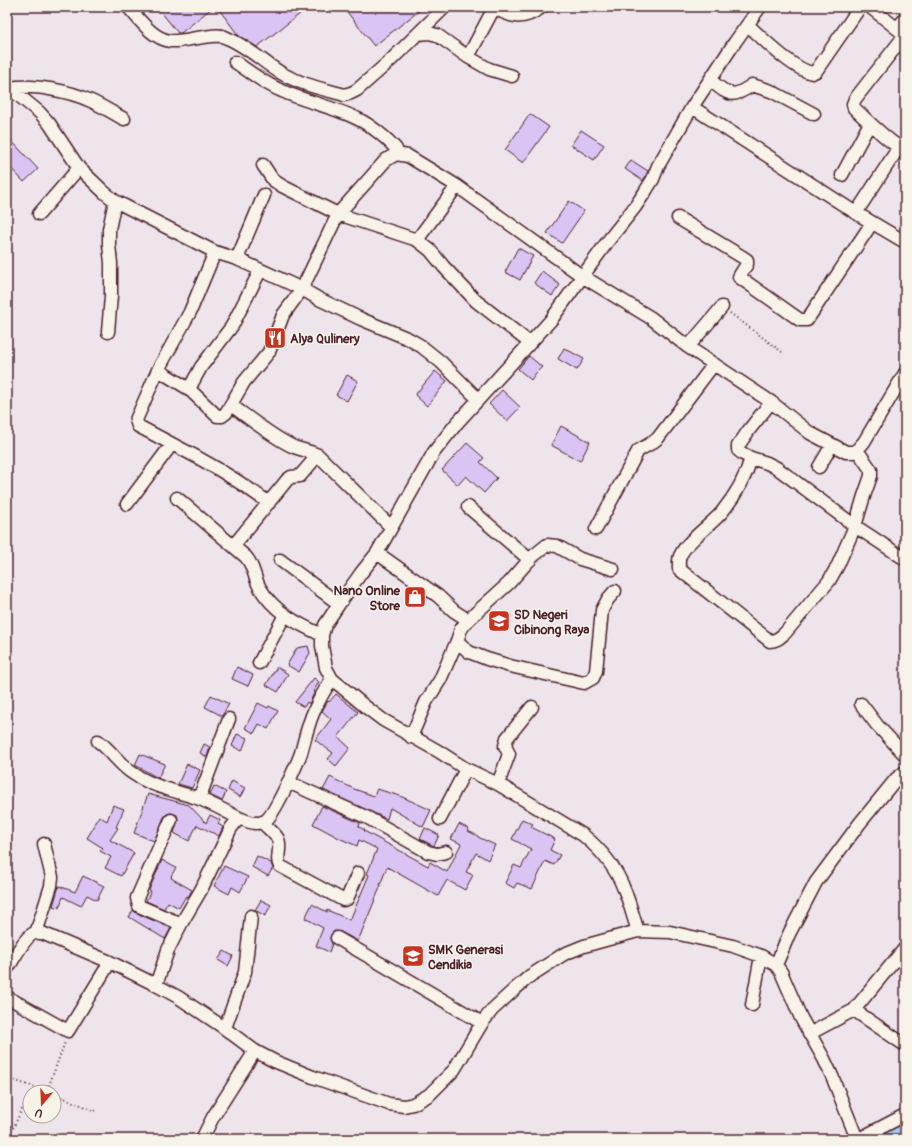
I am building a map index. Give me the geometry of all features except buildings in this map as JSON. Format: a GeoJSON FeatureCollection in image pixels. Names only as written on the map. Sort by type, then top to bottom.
{"type":"FeatureCollection","features":[{"type":"Feature","properties":{"kind":"street"},"geometry":{"type":"LineString","coordinates":[[128,7],[152,33],[163,38],[178,40],[222,35],[236,42],[281,73],[304,84],[344,95],[351,94],[357,90],[391,60],[445,7]]}},
{"type":"Feature","properties":{"kind":"street"},"geometry":{"type":"LineString","coordinates":[[468,56],[494,7],[515,18],[526,16],[542,7]]}},
{"type":"Feature","properties":{"kind":"street"},"geometry":{"type":"LineString","coordinates":[[638,931],[624,888],[614,870],[595,845],[583,834],[498,784],[466,770],[438,751],[383,720],[332,679],[326,668],[322,646],[322,635],[325,625],[339,604],[360,573],[377,553],[434,452],[478,399],[551,320],[645,192],[658,166],[692,107],[760,7]]}},
{"type":"Feature","properties":{"kind":"street"},"geometry":{"type":"LineString","coordinates":[[748,25],[783,55],[805,71],[812,73],[816,70],[860,7]]}},
{"type":"Feature","properties":{"kind":"street"},"geometry":{"type":"LineString","coordinates":[[870,7],[902,33]]}},
{"type":"Feature","properties":{"kind":"street"},"geometry":{"type":"LineString","coordinates":[[856,213],[902,149],[854,108],[854,102],[902,33],[905,19]]}},
{"type":"Feature","properties":{"kind":"street"},"geometry":{"type":"LineString","coordinates":[[418,34],[437,34],[489,69],[512,76]]}},
{"type":"Feature","properties":{"kind":"street"},"geometry":{"type":"LineString","coordinates":[[235,62],[261,80],[282,91],[358,119],[394,146],[396,149],[396,154]]}},
{"type":"Feature","properties":{"kind":"street"},"geometry":{"type":"LineString","coordinates":[[710,80],[727,93],[733,95],[752,85],[765,89],[814,114]]}},
{"type":"Feature","properties":{"kind":"street"},"geometry":{"type":"LineString","coordinates":[[9,87],[32,87],[90,100],[124,119]]}},
{"type":"Feature","properties":{"kind":"street"},"geometry":{"type":"LineString","coordinates":[[9,87],[32,106],[49,123],[79,168],[115,201],[215,252],[237,259],[260,271],[302,289],[319,299],[361,319],[409,339],[421,346],[441,362],[478,399]]}},
{"type":"Feature","properties":{"kind":"street"},"geometry":{"type":"LineString","coordinates":[[692,107],[856,213],[905,242]]}},
{"type":"Feature","properties":{"kind":"street"},"geometry":{"type":"LineString","coordinates":[[842,175],[870,123]]}},
{"type":"Feature","properties":{"kind":"street"},"geometry":{"type":"LineString","coordinates":[[158,370],[189,389],[217,416],[222,416],[226,413],[244,382],[267,354],[283,315],[302,289],[338,214],[386,160],[396,154],[408,156],[457,186],[582,276],[651,318],[688,347],[771,402],[810,433],[846,452],[853,452],[857,450],[905,373]]}},
{"type":"Feature","properties":{"kind":"street"},"geometry":{"type":"LineString","coordinates":[[263,164],[273,180],[338,214],[417,240],[430,250],[476,301],[530,343]]}},
{"type":"Feature","properties":{"kind":"street"},"geometry":{"type":"LineString","coordinates":[[39,214],[79,168]]}},
{"type":"Feature","properties":{"kind":"street"},"geometry":{"type":"LineString","coordinates":[[417,240],[457,186]]}},
{"type":"Feature","properties":{"kind":"street"},"geometry":{"type":"LineString","coordinates":[[237,259],[264,195]]}},
{"type":"Feature","properties":{"kind":"street"},"geometry":{"type":"LineString","coordinates":[[108,332],[111,296],[109,229],[115,201]]}},
{"type":"Feature","properties":{"kind":"street"},"geometry":{"type":"LineString","coordinates":[[678,218],[747,260],[747,264],[739,278],[800,320],[807,320],[872,223]]}},
{"type":"Feature","properties":{"kind":"street"},"geometry":{"type":"LineString","coordinates":[[215,252],[190,312],[158,370],[136,420],[138,426],[199,457],[241,482],[269,503]]}},
{"type":"Feature","properties":{"kind":"street"},"geometry":{"type":"LineString","coordinates":[[189,389],[201,367],[232,326],[260,271]]}},
{"type":"Feature","properties":{"kind":"street"},"geometry":{"type":"LineString","coordinates":[[688,347],[722,307]]}},
{"type":"Feature","properties":{"kind":"street"},"geometry":{"type":"LineString","coordinates":[[596,528],[638,451],[645,446],[652,444],[658,438],[714,364]]}},
{"type":"Feature","properties":{"kind":"street"},"geometry":{"type":"LineString","coordinates":[[771,402],[749,430],[738,446],[738,450],[751,458],[777,468],[855,526],[905,559]]}},
{"type":"Feature","properties":{"kind":"street"},"geometry":{"type":"LineString","coordinates":[[231,405],[272,434],[294,446],[318,455],[391,527]]}},
{"type":"Feature","properties":{"kind":"street"},"geometry":{"type":"LineString","coordinates":[[127,504],[172,444]]}},
{"type":"Feature","properties":{"kind":"street"},"geometry":{"type":"LineString","coordinates":[[819,466],[832,445]]}},
{"type":"Feature","properties":{"kind":"street"},"geometry":{"type":"LineString","coordinates":[[751,458],[746,475],[722,511],[685,548],[680,555],[679,569],[766,639],[774,641],[779,638],[829,581],[838,565],[855,526],[871,476],[871,470],[857,450]]}},
{"type":"Feature","properties":{"kind":"street"},"geometry":{"type":"LineString","coordinates":[[234,546],[287,480],[291,477],[300,476],[318,455]]}},
{"type":"Feature","properties":{"kind":"street"},"geometry":{"type":"LineString","coordinates":[[177,498],[234,546],[250,562],[266,597],[285,616],[322,635]]}},
{"type":"Feature","properties":{"kind":"street"},"geometry":{"type":"LineString","coordinates":[[468,507],[530,560]]}},
{"type":"Feature","properties":{"kind":"street"},"geometry":{"type":"LineString","coordinates":[[411,737],[426,702],[440,680],[461,629],[468,620],[509,583],[540,549],[547,544],[552,544],[580,559],[613,569]]}},
{"type":"Feature","properties":{"kind":"street"},"geometry":{"type":"LineString","coordinates":[[377,553],[438,596],[454,611],[468,620]]}},
{"type":"Feature","properties":{"kind":"street"},"geometry":{"type":"LineString","coordinates":[[280,560],[339,604]]}},
{"type":"Feature","properties":{"kind":"street"},"geometry":{"type":"LineString","coordinates":[[457,641],[469,652],[504,664],[584,683],[593,678],[596,671],[602,610],[608,598],[615,591]]}},
{"type":"Feature","properties":{"kind":"street"},"geometry":{"type":"LineString","coordinates":[[259,663],[285,616]]}},
{"type":"Feature","properties":{"kind":"street"},"geometry":{"type":"LineString","coordinates":[[98,741],[132,773],[142,779],[198,799],[251,823],[262,822],[267,820],[269,817],[288,782],[301,754],[313,712],[332,679]]}},
{"type":"Feature","properties":{"kind":"street"},"geometry":{"type":"LineString","coordinates":[[861,704],[877,725],[905,755]]}},
{"type":"Feature","properties":{"kind":"street"},"geometry":{"type":"LineString","coordinates":[[498,784],[509,754],[505,746],[507,738],[532,706]]}},
{"type":"Feature","properties":{"kind":"street"},"geometry":{"type":"LineString","coordinates":[[198,799],[229,719]]}},
{"type":"Feature","properties":{"kind":"street"},"geometry":{"type":"LineString","coordinates":[[440,819],[466,770]]}},
{"type":"Feature","properties":{"kind":"street"},"geometry":{"type":"LineString","coordinates":[[781,973],[789,934],[816,882],[860,822],[896,779],[905,772]]}},
{"type":"Feature","properties":{"kind":"street"},"geometry":{"type":"LineString","coordinates":[[288,782],[368,818],[409,843],[428,852],[437,854],[446,852]]}},
{"type":"Feature","properties":{"kind":"street"},"geometry":{"type":"LineString","coordinates":[[156,985],[168,950],[213,868],[231,828],[239,818]]}},
{"type":"Feature","properties":{"kind":"street"},"geometry":{"type":"LineString","coordinates":[[171,820],[137,898],[139,906],[181,924]]}},
{"type":"Feature","properties":{"kind":"street"},"geometry":{"type":"LineString","coordinates":[[262,822],[278,840],[280,848],[278,860],[280,866],[343,900],[347,899],[358,873]]}},
{"type":"Feature","properties":{"kind":"street"},"geometry":{"type":"LineString","coordinates":[[7,970],[25,942],[36,933],[51,886],[52,877],[44,844]]}},
{"type":"Feature","properties":{"kind":"street"},"geometry":{"type":"LineString","coordinates":[[225,1028],[245,972],[251,916]]}},
{"type":"Feature","properties":{"kind":"street"},"geometry":{"type":"LineString","coordinates":[[36,933],[46,935],[110,962],[156,985],[178,997],[255,1050],[274,1061],[313,1077],[388,1104],[404,1106],[412,1104],[429,1095],[454,1070],[482,1023],[492,1010],[530,976],[564,954],[584,946],[638,931],[675,933],[733,946],[761,956],[781,973],[809,1034],[832,1076],[858,1139],[905,1115]]}},
{"type":"Feature","properties":{"kind":"street"},"geometry":{"type":"LineString","coordinates":[[337,938],[482,1023]]}},
{"type":"Feature","properties":{"kind":"street"},"geometry":{"type":"LineString","coordinates":[[809,1034],[854,1010],[905,948]]}},
{"type":"Feature","properties":{"kind":"street"},"geometry":{"type":"LineString","coordinates":[[752,1005],[761,956]]}},
{"type":"Feature","properties":{"kind":"street"},"geometry":{"type":"LineString","coordinates":[[7,997],[68,1031],[110,962]]}},
{"type":"Feature","properties":{"kind":"street"},"geometry":{"type":"LineString","coordinates":[[854,1010],[905,1045]]}},
{"type":"Feature","properties":{"kind":"street"},"geometry":{"type":"LineString","coordinates":[[202,1139],[213,1117],[255,1050]]}},
{"type":"Feature","properties":{"kind":"path"},"geometry":{"type":"LineString","coordinates":[[722,307],[782,352]]}},
{"type":"Feature","properties":{"kind":"path"},"geometry":{"type":"LineString","coordinates":[[50,1084],[68,1031]]}},
{"type":"Feature","properties":{"kind":"path"},"geometry":{"type":"LineString","coordinates":[[7,1078],[24,1084]]}},
{"type":"Feature","properties":{"kind":"path"},"geometry":{"type":"LineString","coordinates":[[62,1097],[98,1112]]}},
{"type":"Feature","properties":{"kind":"path"},"geometry":{"type":"LineString","coordinates":[[8,1139],[22,1109]]}},
{"type":"Feature","properties":{"kind":"water"},"geometry":{"type":"Polygon","coordinates":[[[905,1117],[905,1139],[880,1139],[887,1131],[905,1117]]]}},
{"type":"Feature","properties":{"kind":"place","name":"Alya Qulinery"},"geometry":{"type":"Point","coordinates":[275,338]}},
{"type":"Feature","properties":{"kind":"place","name":"Nano Online Store"},"geometry":{"type":"Point","coordinates":[415,597]}},
{"type":"Feature","properties":{"kind":"place","name":"SD Negeri Cibinong Raya"},"geometry":{"type":"Point","coordinates":[499,621]}},
{"type":"Feature","properties":{"kind":"place","name":"SMK Generasi Cendikia"},"geometry":{"type":"Point","coordinates":[413,956]}}]}
